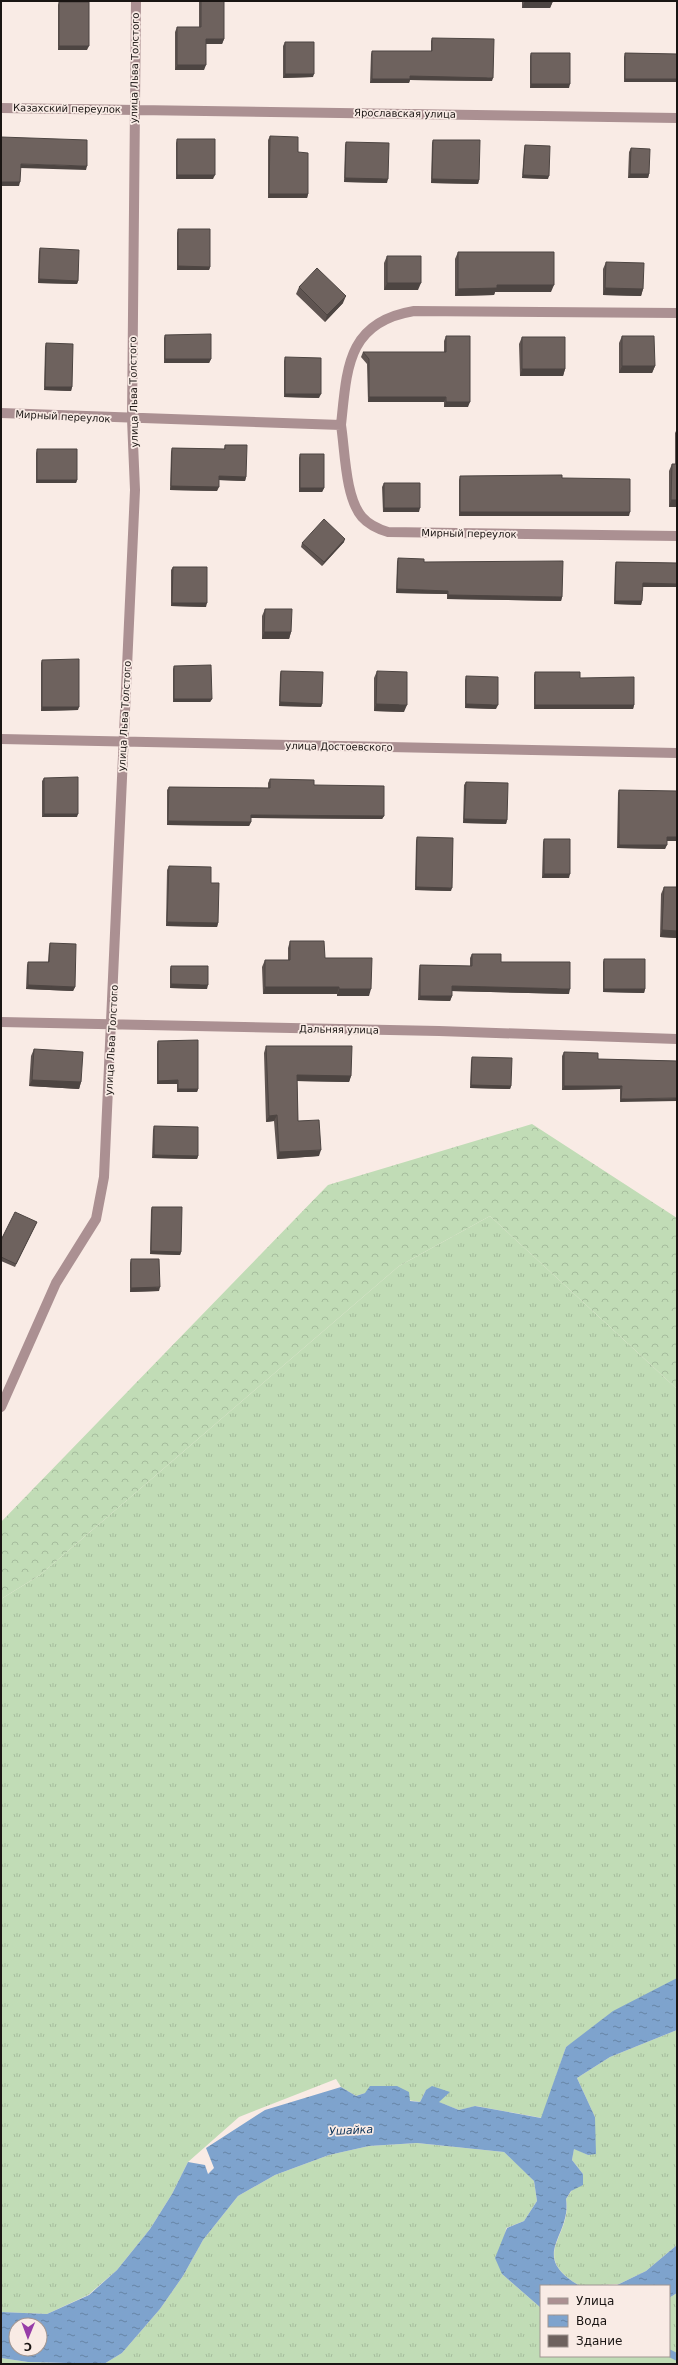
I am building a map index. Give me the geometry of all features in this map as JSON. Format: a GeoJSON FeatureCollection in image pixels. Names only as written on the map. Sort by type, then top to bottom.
{"type":"FeatureCollection","features":[{"type":"Feature","properties":{"kind":"street","name":"улица Льва Толстого"},"geometry":{"type":"LineString","coordinates":[[1,1407],[56,1283],[96,1219],[104,1176],[112,1026],[122,742],[135,490],[132,419],[133,109],[136,1]]}},
{"type":"Feature","properties":{"kind":"street","name":"Казахский переулок"},"geometry":{"type":"LineString","coordinates":[[1,108],[133,109]]}},
{"type":"Feature","properties":{"kind":"street","name":"Ярославская улица"},"geometry":{"type":"LineString","coordinates":[[133,109],[677,118]]}},
{"type":"Feature","properties":{"kind":"street","name":"Мирный переулок"},"geometry":{"type":"LineString","coordinates":[[677,312],[414,311],[395,314],[372,327],[363,335],[352,352],[347,371],[341,424],[354,505],[362,517],[374,527],[388,532],[677,536]]}},
{"type":"Feature","properties":{"kind":"street","name":"Мирный переулок"},"geometry":{"type":"LineString","coordinates":[[1,413],[132,419],[341,424]]}},
{"type":"Feature","properties":{"kind":"street","name":"улица Достоевского"},"geometry":{"type":"LineString","coordinates":[[1,739],[677,753]]}},
{"type":"Feature","properties":{"kind":"street","name":"Дальняя улица"},"geometry":{"type":"LineString","coordinates":[[1,1022],[112,1026],[439,1031],[677,1039]]}},
{"type":"Feature","properties":{"kind":"green space"},"geometry":{"type":"Polygon","coordinates":[[[532,1124],[677,1218],[677,1389],[490,1216],[399,1266],[40,1575],[1,1599],[1,1522],[328,1185],[532,1124]]]}},
{"type":"Feature","properties":{"kind":"green space"},"geometry":{"type":"Polygon","coordinates":[[[490,1216],[677,1389],[677,1978],[566,2047],[542,2118],[476,2106],[459,2110],[438,2102],[426,2090],[420,2102],[365,2093],[356,2096],[341,2087],[336,2079],[239,2117],[188,2162],[172,2194],[150,2229],[117,2270],[88,2295],[47,2314],[1,2312],[1,1599],[40,1575],[399,1266],[490,1216]]]}},
{"type":"Feature","properties":{"kind":"green space"},"geometry":{"type":"Polygon","coordinates":[[[677,2030],[677,2245],[646,2271],[619,2284],[579,2285],[564,2275],[556,2265],[554,2255],[564,2224],[566,2199],[583,2174],[572,2160],[574,2148],[588,2155],[595,2117],[577,2078],[610,2057],[677,2030]]]}},
{"type":"Feature","properties":{"kind":"green space"},"geometry":{"type":"Polygon","coordinates":[[[417,2143],[504,2152],[534,2181],[537,2201],[524,2221],[506,2228],[502,2274],[540,2307],[540,2357],[670,2357],[670,2297],[677,2293],[677,2364],[104,2364],[122,2353],[160,2309],[183,2276],[203,2240],[238,2196],[275,2175],[329,2155],[369,2146],[417,2143]]]}},
{"type":"Feature","properties":{"kind":"green space"},"geometry":{"type":"Polygon","coordinates":[[[1,2358],[28,2362],[99,2364],[1,2364],[1,2358]]]}},
{"type":"Feature","properties":{"kind":"water","name":"Ушайка"},"geometry":{"type":"Polygon","coordinates":[[[677,1978],[677,2030],[610,2057],[577,2078],[595,2117],[596,2154],[588,2155],[574,2149],[572,2160],[583,2174],[583,2185],[571,2191],[566,2199],[566,2212],[555,2245],[554,2255],[556,2265],[564,2275],[579,2285],[540,2285],[540,2307],[502,2274],[495,2258],[507,2228],[524,2221],[537,2201],[534,2181],[504,2152],[417,2143],[369,2146],[329,2155],[275,2175],[238,2196],[203,2240],[183,2276],[160,2309],[122,2353],[104,2364],[28,2362],[1,2358],[1,2312],[47,2314],[89,2295],[117,2270],[150,2229],[172,2194],[188,2162],[205,2165],[208,2174],[214,2168],[206,2148],[265,2110],[341,2087],[356,2096],[365,2093],[370,2086],[397,2086],[409,2092],[410,2101],[420,2102],[426,2090],[432,2086],[450,2092],[439,2102],[459,2110],[475,2106],[541,2118],[566,2047],[613,2011],[677,1978]]]}},
{"type":"Feature","properties":{"kind":"water"},"geometry":{"type":"Polygon","coordinates":[[[677,2245],[677,2293],[670,2297],[670,2285],[617,2285],[646,2271],[677,2245]]]}},
{"type":"Feature","properties":{"kind":"building"},"geometry":{"type":"Polygon","coordinates":[[[201,1],[224,1],[224,39],[206,39],[206,65],[177,65],[177,27],[201,27],[201,1]]]}},
{"type":"Feature","properties":{"kind":"building"},"geometry":{"type":"Polygon","coordinates":[[[59,2],[89,2],[89,46],[59,46],[59,2]]]}},
{"type":"Feature","properties":{"kind":"building"},"geometry":{"type":"Polygon","coordinates":[[[432,38],[494,39],[493,78],[410,76],[410,79],[372,79],[372,51],[432,51],[432,38]]]}},
{"type":"Feature","properties":{"kind":"building"},"geometry":{"type":"Polygon","coordinates":[[[285,42],[314,42],[314,74],[285,74],[285,42]]]}},
{"type":"Feature","properties":{"kind":"building"},"geometry":{"type":"Polygon","coordinates":[[[531,53],[570,53],[570,84],[531,84],[531,53]]]}},
{"type":"Feature","properties":{"kind":"building"},"geometry":{"type":"Polygon","coordinates":[[[625,53],[677,54],[677,79],[625,79],[625,53]]]}},
{"type":"Feature","properties":{"kind":"building"},"geometry":{"type":"Polygon","coordinates":[[[270,136],[298,137],[298,152],[308,153],[308,194],[269,194],[270,136]]]}},
{"type":"Feature","properties":{"kind":"building"},"geometry":{"type":"Polygon","coordinates":[[[1,137],[87,140],[87,166],[21,164],[20,182],[1,182],[1,137]]]}},
{"type":"Feature","properties":{"kind":"building"},"geometry":{"type":"Polygon","coordinates":[[[177,139],[215,139],[215,175],[177,175],[177,139]]]}},
{"type":"Feature","properties":{"kind":"building"},"geometry":{"type":"Polygon","coordinates":[[[433,140],[480,140],[479,180],[432,179],[433,140]]]}},
{"type":"Feature","properties":{"kind":"building"},"geometry":{"type":"Polygon","coordinates":[[[346,142],[389,143],[388,179],[345,178],[346,142]]]}},
{"type":"Feature","properties":{"kind":"building"},"geometry":{"type":"Polygon","coordinates":[[[525,145],[550,146],[549,176],[523,175],[525,145]]]}},
{"type":"Feature","properties":{"kind":"building"},"geometry":{"type":"Polygon","coordinates":[[[631,148],[650,149],[649,174],[630,174],[631,148]]]}},
{"type":"Feature","properties":{"kind":"building"},"geometry":{"type":"Polygon","coordinates":[[[178,229],[210,229],[210,267],[178,266],[178,229]]]}},
{"type":"Feature","properties":{"kind":"building"},"geometry":{"type":"Polygon","coordinates":[[[40,248],[79,250],[78,281],[39,279],[40,248]]]}},
{"type":"Feature","properties":{"kind":"building"},"geometry":{"type":"Polygon","coordinates":[[[458,252],[554,252],[554,285],[497,285],[497,288],[458,289],[458,252]]]}},
{"type":"Feature","properties":{"kind":"building"},"geometry":{"type":"Polygon","coordinates":[[[387,256],[421,256],[421,283],[387,283],[387,256]]]}},
{"type":"Feature","properties":{"kind":"building"},"geometry":{"type":"Polygon","coordinates":[[[606,262],[644,263],[643,289],[605,288],[606,262]]]}},
{"type":"Feature","properties":{"kind":"building"},"geometry":{"type":"Polygon","coordinates":[[[317,268],[346,296],[327,315],[299,287],[317,268]]]}},
{"type":"Feature","properties":{"kind":"building"},"geometry":{"type":"Polygon","coordinates":[[[211,334],[211,359],[165,359],[165,335],[211,334]]]}},
{"type":"Feature","properties":{"kind":"building"},"geometry":{"type":"Polygon","coordinates":[[[446,336],[470,336],[470,402],[446,402],[446,397],[369,397],[369,359],[363,352],[446,352],[446,336]]]}},
{"type":"Feature","properties":{"kind":"building"},"geometry":{"type":"Polygon","coordinates":[[[622,336],[654,336],[655,366],[622,366],[622,336]]]}},
{"type":"Feature","properties":{"kind":"building"},"geometry":{"type":"Polygon","coordinates":[[[522,337],[565,337],[565,369],[522,369],[522,337]]]}},
{"type":"Feature","properties":{"kind":"building"},"geometry":{"type":"Polygon","coordinates":[[[46,343],[73,344],[72,387],[45,387],[46,343]]]}},
{"type":"Feature","properties":{"kind":"building"},"geometry":{"type":"Polygon","coordinates":[[[285,357],[321,358],[321,394],[285,394],[285,357]]]}},
{"type":"Feature","properties":{"kind":"building"},"geometry":{"type":"Polygon","coordinates":[[[225,445],[247,445],[246,477],[219,476],[219,487],[171,486],[172,448],[225,449],[225,445]]]}},
{"type":"Feature","properties":{"kind":"building"},"geometry":{"type":"Polygon","coordinates":[[[37,449],[77,449],[77,480],[37,480],[37,449]]]}},
{"type":"Feature","properties":{"kind":"building"},"geometry":{"type":"Polygon","coordinates":[[[300,454],[324,454],[324,488],[300,488],[300,454]]]}},
{"type":"Feature","properties":{"kind":"building"},"geometry":{"type":"Polygon","coordinates":[[[672,464],[677,464],[677,500],[671,500],[672,464]]]}},
{"type":"Feature","properties":{"kind":"building"},"geometry":{"type":"Polygon","coordinates":[[[562,475],[562,478],[630,479],[630,512],[460,512],[460,476],[562,475]]]}},
{"type":"Feature","properties":{"kind":"building"},"geometry":{"type":"Polygon","coordinates":[[[384,483],[420,483],[420,508],[384,508],[384,483]]]}},
{"type":"Feature","properties":{"kind":"building"},"geometry":{"type":"Polygon","coordinates":[[[324,519],[345,539],[324,562],[302,543],[324,519]]]}},
{"type":"Feature","properties":{"kind":"building"},"geometry":{"type":"Polygon","coordinates":[[[398,558],[424,559],[424,562],[563,561],[562,597],[448,595],[448,591],[397,589],[398,558]]]}},
{"type":"Feature","properties":{"kind":"building"},"geometry":{"type":"Polygon","coordinates":[[[616,562],[677,563],[677,584],[643,583],[642,601],[615,601],[616,562]]]}},
{"type":"Feature","properties":{"kind":"building"},"geometry":{"type":"Polygon","coordinates":[[[173,567],[207,567],[207,603],[172,603],[173,567]]]}},
{"type":"Feature","properties":{"kind":"building"},"geometry":{"type":"Polygon","coordinates":[[[265,609],[292,609],[291,632],[264,632],[265,609]]]}},
{"type":"Feature","properties":{"kind":"building"},"geometry":{"type":"Polygon","coordinates":[[[79,659],[79,707],[42,707],[42,660],[79,659]]]}},
{"type":"Feature","properties":{"kind":"building"},"geometry":{"type":"Polygon","coordinates":[[[211,665],[212,699],[174,699],[174,666],[211,665]]]}},
{"type":"Feature","properties":{"kind":"building"},"geometry":{"type":"Polygon","coordinates":[[[281,671],[323,672],[322,704],[280,702],[281,671]]]}},
{"type":"Feature","properties":{"kind":"building"},"geometry":{"type":"Polygon","coordinates":[[[377,671],[407,672],[407,705],[376,704],[377,671]]]}},
{"type":"Feature","properties":{"kind":"building"},"geometry":{"type":"Polygon","coordinates":[[[535,672],[580,672],[580,678],[634,677],[634,705],[535,705],[535,672]]]}},
{"type":"Feature","properties":{"kind":"building"},"geometry":{"type":"Polygon","coordinates":[[[466,676],[498,677],[498,705],[466,704],[466,676]]]}},
{"type":"Feature","properties":{"kind":"building"},"geometry":{"type":"Polygon","coordinates":[[[78,777],[78,814],[44,814],[44,778],[78,777]]]}},
{"type":"Feature","properties":{"kind":"building"},"geometry":{"type":"Polygon","coordinates":[[[270,779],[314,780],[314,785],[384,786],[384,816],[251,815],[251,822],[168,821],[169,787],[270,788],[270,779]]]}},
{"type":"Feature","properties":{"kind":"building"},"geometry":{"type":"Polygon","coordinates":[[[466,782],[508,783],[507,820],[464,819],[466,782]]]}},
{"type":"Feature","properties":{"kind":"building"},"geometry":{"type":"Polygon","coordinates":[[[619,790],[677,791],[677,837],[667,837],[667,845],[619,845],[619,790]]]}},
{"type":"Feature","properties":{"kind":"building"},"geometry":{"type":"Polygon","coordinates":[[[417,837],[453,838],[452,888],[416,887],[417,837]]]}},
{"type":"Feature","properties":{"kind":"building"},"geometry":{"type":"Polygon","coordinates":[[[544,839],[570,839],[570,874],[544,874],[544,839]]]}},
{"type":"Feature","properties":{"kind":"building"},"geometry":{"type":"Polygon","coordinates":[[[169,866],[211,867],[211,883],[219,883],[218,923],[167,922],[169,866]]]}},
{"type":"Feature","properties":{"kind":"building"},"geometry":{"type":"Polygon","coordinates":[[[664,887],[677,887],[677,931],[662,930],[664,887]]]}},
{"type":"Feature","properties":{"kind":"building"},"geometry":{"type":"Polygon","coordinates":[[[290,941],[324,941],[325,958],[372,958],[371,989],[339,989],[339,987],[265,987],[265,960],[290,960],[290,941]]]}},
{"type":"Feature","properties":{"kind":"building"},"geometry":{"type":"Polygon","coordinates":[[[50,943],[76,944],[75,987],[28,985],[28,962],[49,962],[50,943]]]}},
{"type":"Feature","properties":{"kind":"building"},"geometry":{"type":"Polygon","coordinates":[[[472,954],[501,954],[501,962],[570,962],[570,989],[452,986],[452,996],[420,996],[420,965],[472,966],[472,954]]]}},
{"type":"Feature","properties":{"kind":"building"},"geometry":{"type":"Polygon","coordinates":[[[604,959],[645,959],[645,989],[604,989],[604,959]]]}},
{"type":"Feature","properties":{"kind":"building"},"geometry":{"type":"Polygon","coordinates":[[[171,966],[208,966],[208,985],[171,984],[171,966]]]}},
{"type":"Feature","properties":{"kind":"building"},"geometry":{"type":"Polygon","coordinates":[[[198,1040],[198,1089],[178,1089],[178,1080],[158,1081],[158,1041],[198,1040]]]}},
{"type":"Feature","properties":{"kind":"building"},"geometry":{"type":"Polygon","coordinates":[[[266,1046],[352,1046],[351,1076],[297,1075],[298,1121],[319,1120],[321,1150],[279,1152],[277,1115],[269,1116],[266,1046]]]}},
{"type":"Feature","properties":{"kind":"building"},"geometry":{"type":"Polygon","coordinates":[[[34,1049],[83,1052],[81,1082],[32,1080],[34,1049]]]}},
{"type":"Feature","properties":{"kind":"building"},"geometry":{"type":"Polygon","coordinates":[[[564,1052],[598,1053],[598,1059],[677,1061],[677,1098],[621,1099],[622,1086],[564,1086],[564,1052]]]}},
{"type":"Feature","properties":{"kind":"building"},"geometry":{"type":"Polygon","coordinates":[[[472,1057],[512,1058],[511,1086],[471,1085],[472,1057]]]}},
{"type":"Feature","properties":{"kind":"building"},"geometry":{"type":"Polygon","coordinates":[[[154,1126],[198,1127],[198,1156],[154,1155],[154,1126]]]}},
{"type":"Feature","properties":{"kind":"building"},"geometry":{"type":"Polygon","coordinates":[[[152,1207],[182,1207],[181,1252],[151,1251],[152,1207]]]}},
{"type":"Feature","properties":{"kind":"building"},"geometry":{"type":"Polygon","coordinates":[[[15,1212],[37,1222],[16,1264],[1,1257],[1,1240],[15,1212]]]}},
{"type":"Feature","properties":{"kind":"building"},"geometry":{"type":"Polygon","coordinates":[[[131,1259],[159,1259],[160,1287],[131,1288],[131,1259]]]}},
{"type":"Feature","properties":{"kind":"waterway"},"geometry":{"type":"LineString","coordinates":[[670,2354],[677,2357]]}}]}
